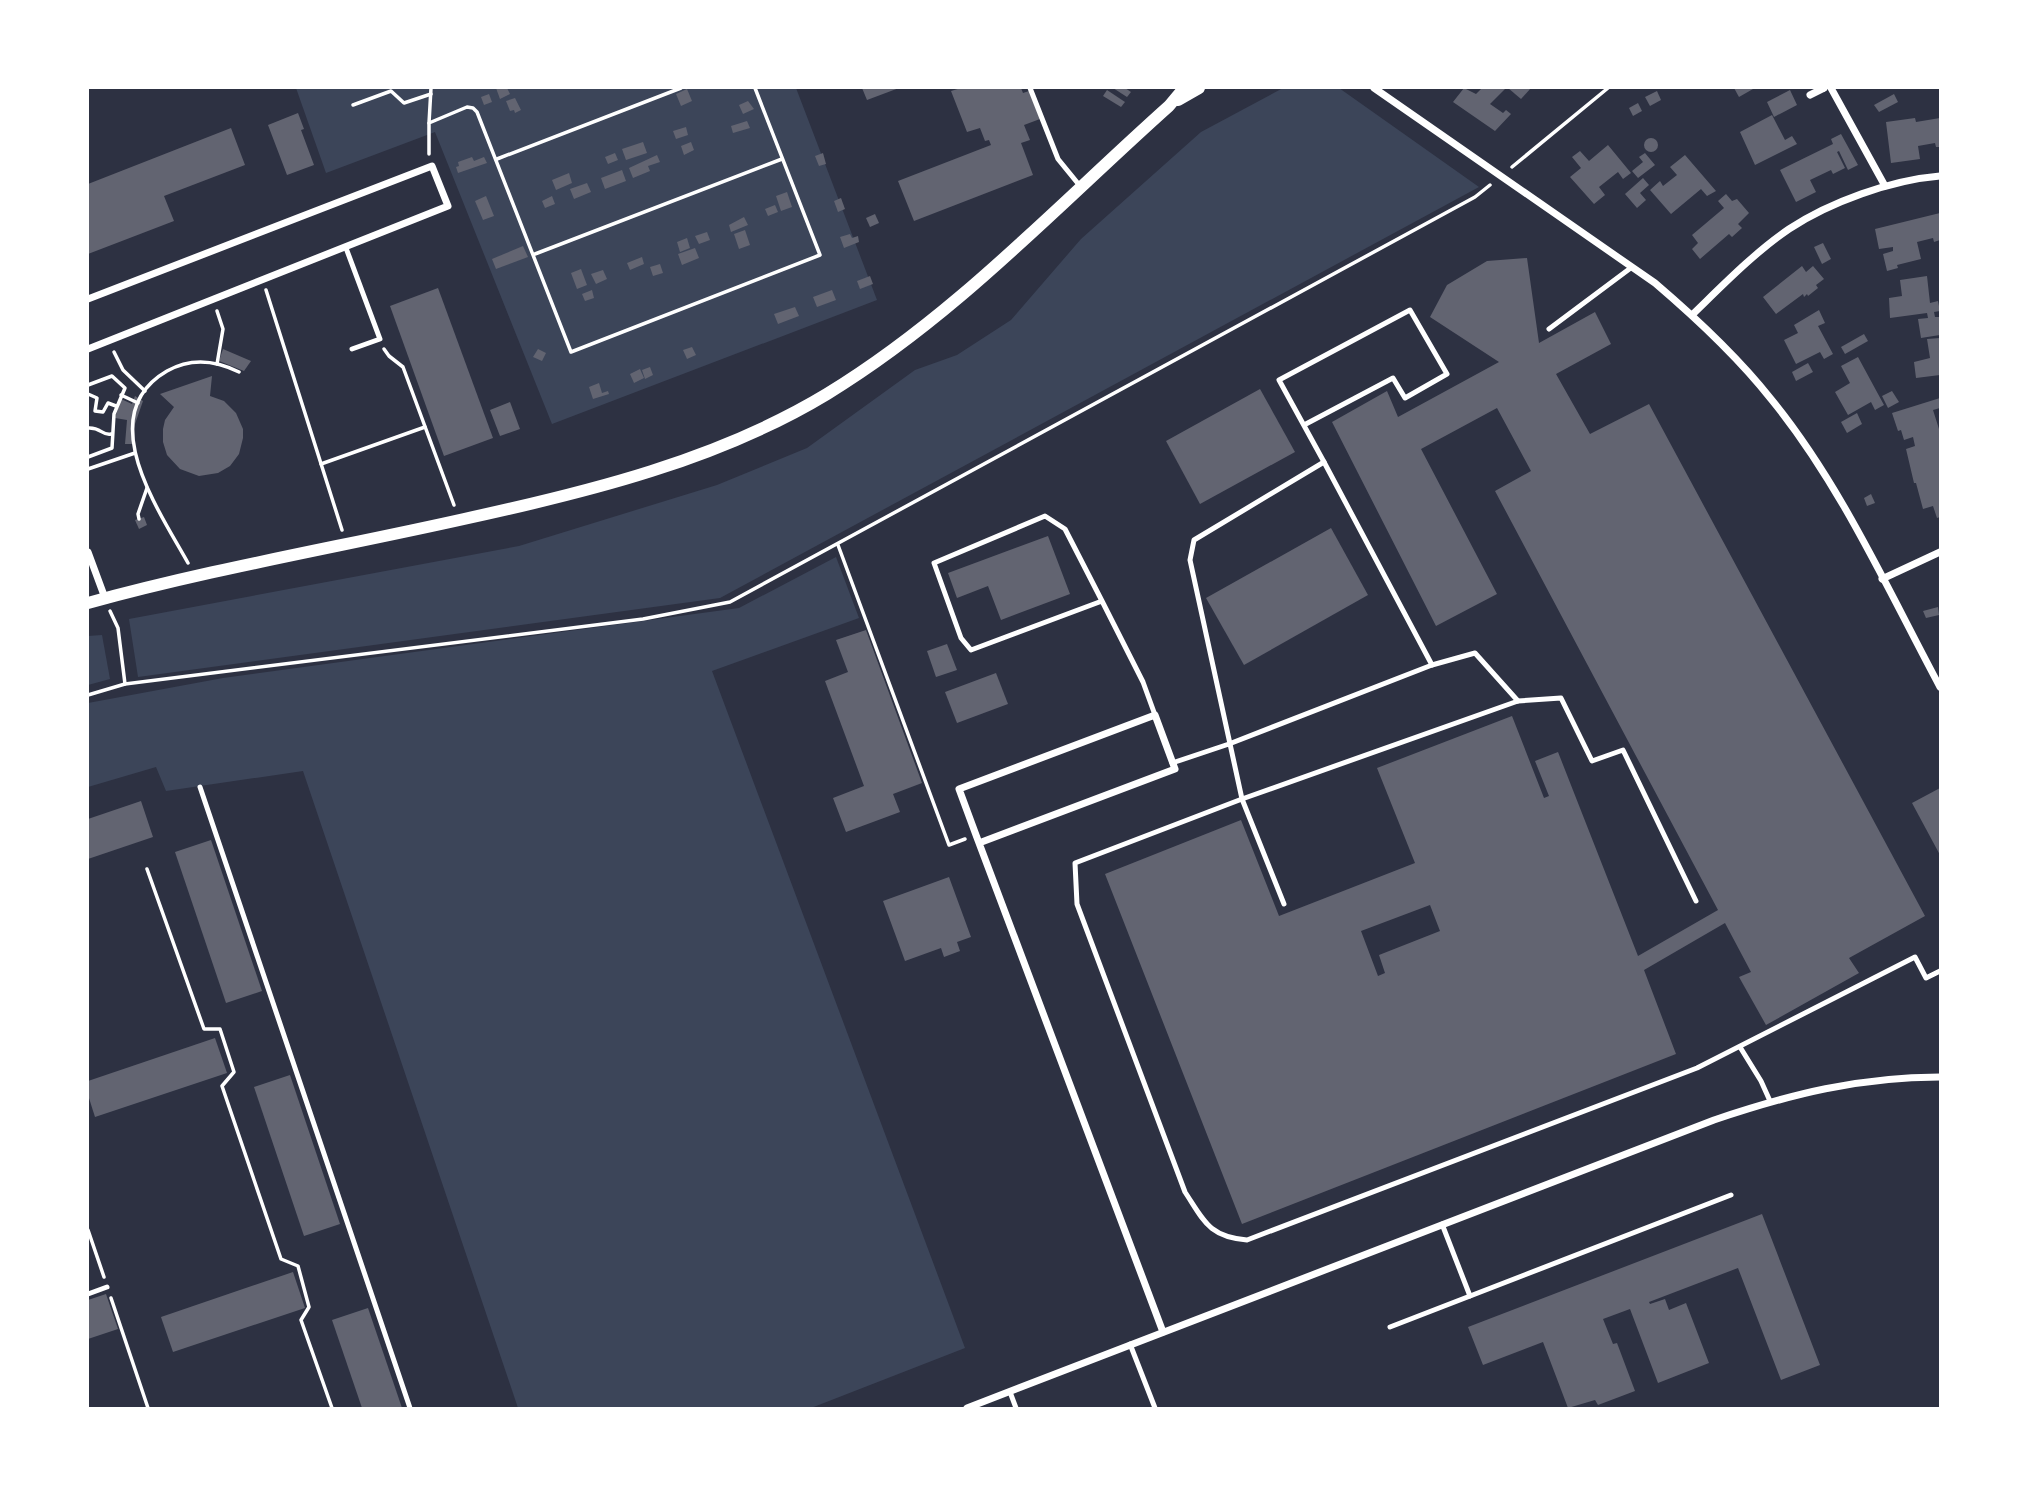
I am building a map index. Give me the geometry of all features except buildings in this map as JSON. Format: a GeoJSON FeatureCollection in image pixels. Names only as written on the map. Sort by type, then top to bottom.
{"type":"FeatureCollection","features":[{"type":"Feature","properties":{"kind":"street"},"geometry":{"type":"LineString","coordinates":[[88,603],[544,502],[622,480],[763,428],[827,394],[930,323],[1016,248],[1184,88]]}},
{"type":"Feature","properties":{"kind":"street"},"geometry":{"type":"LineString","coordinates":[[1168,106],[1199,88]]}},
{"type":"Feature","properties":{"kind":"street"},"geometry":{"type":"LineString","coordinates":[[1374,88],[1632,267],[1692,315],[1772,399],[1837,495],[1941,687]]}},
{"type":"Feature","properties":{"kind":"street"},"geometry":{"type":"LineString","coordinates":[[1810,95],[1824,88]]}},
{"type":"Feature","properties":{"kind":"street"},"geometry":{"type":"LineString","coordinates":[[1831,88],[1885,186]]}},
{"type":"Feature","properties":{"kind":"street"},"geometry":{"type":"LineString","coordinates":[[88,299],[432,166],[448,206],[88,349]]}},
{"type":"Feature","properties":{"kind":"street"},"geometry":{"type":"LineString","coordinates":[[1692,315],[1751,259],[1790,228],[1840,203],[1885,186],[1941,176]]}},
{"type":"Feature","properties":{"kind":"street"},"geometry":{"type":"LineString","coordinates":[[88,552],[104,598]]}},
{"type":"Feature","properties":{"kind":"street"},"geometry":{"type":"LineString","coordinates":[[1882,579],[1941,552]]}},
{"type":"Feature","properties":{"kind":"street"},"geometry":{"type":"LineString","coordinates":[[977,839],[1175,769],[1154,715],[959,789],[977,839],[1163,1332]]}},
{"type":"Feature","properties":{"kind":"street"},"geometry":{"type":"LineString","coordinates":[[967,1409],[1714,1120],[1770,1101],[1847,1083],[1906,1077],[1941,1077]]}},
{"type":"Feature","properties":{"kind":"lane"},"geometry":{"type":"LineString","coordinates":[[1030,88],[1058,159],[1080,186]]}},
{"type":"Feature","properties":{"kind":"lane"},"geometry":{"type":"LineString","coordinates":[[346,248],[380,339],[352,349]]}},
{"type":"Feature","properties":{"kind":"lane"},"geometry":{"type":"LineString","coordinates":[[1549,329],[1632,267]]}},
{"type":"Feature","properties":{"kind":"lane"},"geometry":{"type":"LineString","coordinates":[[1304,425],[1393,378],[1405,398],[1447,374],[1410,310],[1279,380],[1432,665]]}},
{"type":"Feature","properties":{"kind":"lane"},"geometry":{"type":"LineString","coordinates":[[1284,904],[1242,799],[1190,560],[1194,540],[1324,462]]}},
{"type":"Feature","properties":{"kind":"lane"},"geometry":{"type":"LineString","coordinates":[[1101,601],[971,650],[961,638],[934,563],[1045,516],[1065,529],[1143,682],[1154,715]]}},
{"type":"Feature","properties":{"kind":"lane"},"geometry":{"type":"LineString","coordinates":[[1172,763],[1229,744],[1432,665],[1475,653],[1518,701]]}},
{"type":"Feature","properties":{"kind":"lane"},"geometry":{"type":"LineString","coordinates":[[1696,901],[1623,750],[1592,761],[1561,698],[1518,701],[1242,799],[1075,863],[1077,904],[1185,1192],[1207,1225],[1227,1239],[1247,1240],[1698,1068],[1915,957],[1926,978],[1941,971]]}},
{"type":"Feature","properties":{"kind":"lane"},"geometry":{"type":"LineString","coordinates":[[200,787],[411,1409]]}},
{"type":"Feature","properties":{"kind":"lane"},"geometry":{"type":"LineString","coordinates":[[1740,1047],[1762,1081],[1770,1101]]}},
{"type":"Feature","properties":{"kind":"lane"},"geometry":{"type":"LineString","coordinates":[[1390,1327],[1731,1195]]}},
{"type":"Feature","properties":{"kind":"lane"},"geometry":{"type":"LineString","coordinates":[[1442,1224],[1470,1296]]}},
{"type":"Feature","properties":{"kind":"lane"},"geometry":{"type":"LineString","coordinates":[[88,1294],[107,1287]]}},
{"type":"Feature","properties":{"kind":"lane"},"geometry":{"type":"LineString","coordinates":[[1130,1345],[1155,1409]]}},
{"type":"Feature","properties":{"kind":"lane"},"geometry":{"type":"LineString","coordinates":[[1010,1392],[1016,1409]]}},
{"type":"Feature","properties":{"kind":"path"},"geometry":{"type":"LineString","coordinates":[[431,88],[428,149],[432,166]]}},
{"type":"Feature","properties":{"kind":"path"},"geometry":{"type":"LineString","coordinates":[[497,159],[681,88]]}},
{"type":"Feature","properties":{"kind":"path"},"geometry":{"type":"LineString","coordinates":[[429,122],[461,109],[473,108],[481,118],[571,352],[820,255],[755,88]]}},
{"type":"Feature","properties":{"kind":"path"},"geometry":{"type":"LineString","coordinates":[[88,695],[125,684],[643,620],[730,602],[1475,197],[1608,88]]}},
{"type":"Feature","properties":{"kind":"path"},"geometry":{"type":"LineString","coordinates":[[353,105],[391,90],[404,103],[431,94]]}},
{"type":"Feature","properties":{"kind":"path"},"geometry":{"type":"LineString","coordinates":[[535,254],[782,159]]}},
{"type":"Feature","properties":{"kind":"path"},"geometry":{"type":"LineString","coordinates":[[263,281],[347,545]]}},
{"type":"Feature","properties":{"kind":"path"},"geometry":{"type":"LineString","coordinates":[[213,300],[223,329],[217,363]]}},
{"type":"Feature","properties":{"kind":"path"},"geometry":{"type":"LineString","coordinates":[[380,339],[386,354],[403,367],[460,520]]}},
{"type":"Feature","properties":{"kind":"path"},"geometry":{"type":"LineString","coordinates":[[109,341],[122,370],[145,391]]}},
{"type":"Feature","properties":{"kind":"path"},"geometry":{"type":"LineString","coordinates":[[196,577],[147,488],[132,427],[138,403],[145,391],[163,374],[177,366],[197,362],[217,363],[239,372]]}},
{"type":"Feature","properties":{"kind":"path"},"geometry":{"type":"LineString","coordinates":[[88,385],[112,376],[125,388],[116,406],[111,434],[112,448],[88,457]]}},
{"type":"Feature","properties":{"kind":"path"},"geometry":{"type":"LineString","coordinates":[[88,394],[97,398],[95,411],[103,412],[108,403],[116,406]]}},
{"type":"Feature","properties":{"kind":"path"},"geometry":{"type":"LineString","coordinates":[[121,395],[138,403]]}},
{"type":"Feature","properties":{"kind":"path"},"geometry":{"type":"LineString","coordinates":[[321,464],[425,427]]}},
{"type":"Feature","properties":{"kind":"path"},"geometry":{"type":"LineString","coordinates":[[88,428],[99,428],[105,434],[111,434]]}},
{"type":"Feature","properties":{"kind":"path"},"geometry":{"type":"LineString","coordinates":[[88,469],[136,452]]}},
{"type":"Feature","properties":{"kind":"path"},"geometry":{"type":"LineString","coordinates":[[139,519],[138,514],[147,488]]}},
{"type":"Feature","properties":{"kind":"path"},"geometry":{"type":"LineString","coordinates":[[838,545],[949,845],[977,839]]}},
{"type":"Feature","properties":{"kind":"path"},"geometry":{"type":"LineString","coordinates":[[104,598],[118,628],[125,684]]}},
{"type":"Feature","properties":{"kind":"path"},"geometry":{"type":"LineString","coordinates":[[147,869],[204,1029],[220,1029],[234,1072],[222,1086],[281,1259],[298,1266],[309,1307],[301,1320],[332,1409]]}},
{"type":"Feature","properties":{"kind":"path"},"geometry":{"type":"LineString","coordinates":[[88,1230],[90,1246],[107,1287],[148,1409]]}},
{"type":"Feature","properties":{"kind":"shaded area"},"geometry":{"type":"Polygon","coordinates":[[[296,88],[796,88],[877,300],[552,424],[435,132],[326,173],[296,88]]]}},
{"type":"Feature","properties":{"kind":"shaded area"},"geometry":{"type":"Polygon","coordinates":[[[1283,88],[1339,88],[1479,187],[720,598],[138,677],[129,619],[519,546],[717,485],[807,448],[915,370],[957,355],[1011,320],[1081,239],[1201,132],[1283,88]]]}},
{"type":"Feature","properties":{"kind":"shaded area"},"geometry":{"type":"Polygon","coordinates":[[[836,557],[859,618],[712,671],[965,1348],[811,1408],[518,1408],[303,771],[166,791],[156,767],[88,787],[88,703],[223,678],[739,608],[836,557]]]}},
{"type":"Feature","properties":{"kind":"shaded area"},"geometry":{"type":"Polygon","coordinates":[[[102,635],[110,679],[88,685],[88,636],[102,635]]]}}]}
